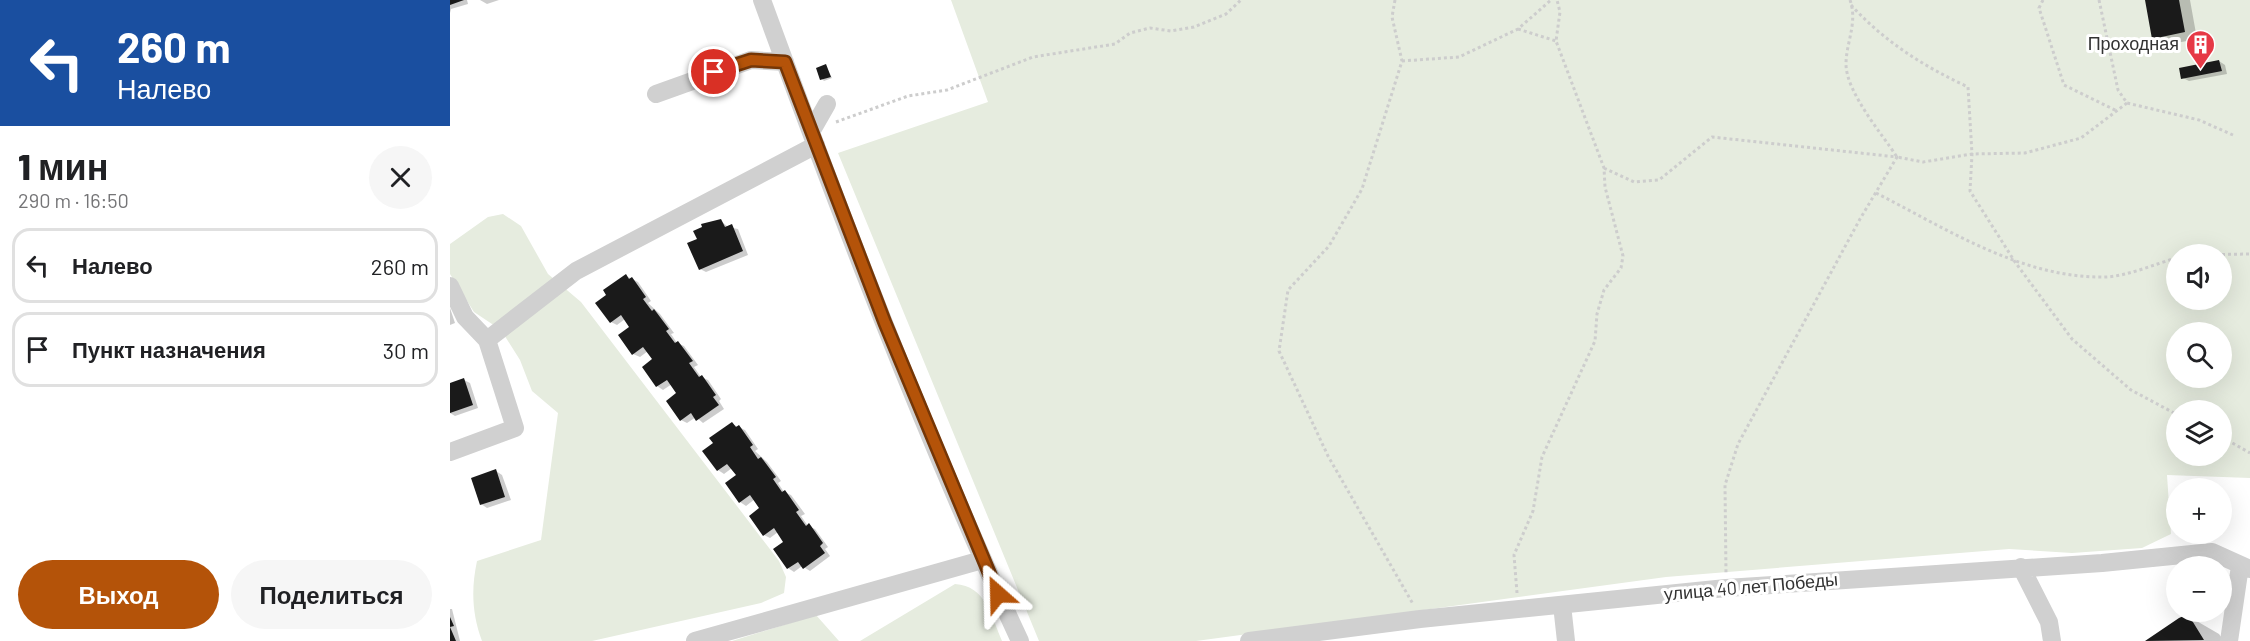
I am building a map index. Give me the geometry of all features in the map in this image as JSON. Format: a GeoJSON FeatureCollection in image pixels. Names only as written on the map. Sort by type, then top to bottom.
{"type":"FeatureCollection","features":[{"type":"Feature","properties":{"kind":"street"},"geometry":{"type":"LineString","coordinates":[[762,0],[813,138],[982,560],[1020,641]]}},
{"type":"Feature","properties":{"kind":"street"},"geometry":{"type":"LineString","coordinates":[[656,94],[751,60],[785,62]]}},
{"type":"Feature","properties":{"kind":"street"},"geometry":{"type":"LineString","coordinates":[[487,340],[576,272],[813,138],[827,105]]}},
{"type":"Feature","properties":{"kind":"street"},"geometry":{"type":"LineString","coordinates":[[450,286],[465,317],[487,340],[515,428],[450,452]]}},
{"type":"Feature","properties":{"kind":"street","name":"улица 40 лет Победы"},"geometry":{"type":"LineString","coordinates":[[1249,641],[1420,619],[1726,588],[2212,552],[2245,567]]}},
{"type":"Feature","properties":{"kind":"street"},"geometry":{"type":"LineString","coordinates":[[695,641],[982,560]]}},
{"type":"Feature","properties":{"kind":"street"},"geometry":{"type":"LineString","coordinates":[[2021,567],[2049,622],[2052,641]]}},
{"type":"Feature","properties":{"kind":"street"},"geometry":{"type":"LineString","coordinates":[[2229,641],[2245,567]]}},
{"type":"Feature","properties":{"kind":"street"},"geometry":{"type":"LineString","coordinates":[[1562,605],[1566,641]]}},
{"type":"Feature","properties":{"kind":"path"},"geometry":{"type":"LineString","coordinates":[[813,138],[908,96],[947,90],[1033,57],[1115,44],[1130,33],[1150,28],[1171,31],[1194,27],[1226,14],[1240,0]]}},
{"type":"Feature","properties":{"kind":"path"},"geometry":{"type":"LineString","coordinates":[[1395,0],[1392,17],[1402,61],[1362,189],[1329,246],[1288,290],[1279,351],[1328,456],[1420,619]]}},
{"type":"Feature","properties":{"kind":"path"},"geometry":{"type":"LineString","coordinates":[[1402,61],[1459,57],[1518,29],[1551,0]]}},
{"type":"Feature","properties":{"kind":"path"},"geometry":{"type":"LineString","coordinates":[[1517,609],[1514,555],[1533,511],[1542,456],[1595,341],[1604,290],[1622,268],[1623,256],[1605,187],[1604,168],[1556,41],[1560,12],[1557,0]]}},
{"type":"Feature","properties":{"kind":"path"},"geometry":{"type":"LineString","coordinates":[[1850,0],[1852,34],[1846,65],[1856,95],[1897,157]]}},
{"type":"Feature","properties":{"kind":"path"},"geometry":{"type":"LineString","coordinates":[[2043,0],[2039,8],[2064,85],[2117,111]]}},
{"type":"Feature","properties":{"kind":"path"},"geometry":{"type":"LineString","coordinates":[[2099,0],[2118,90],[2127,103],[2199,120],[2233,135]]}},
{"type":"Feature","properties":{"kind":"path"},"geometry":{"type":"LineString","coordinates":[[1851,5],[1868,23],[1925,67],[1968,87],[1972,154],[1970,191],[2015,262],[2072,339],[2131,390],[2166,409]]}},
{"type":"Feature","properties":{"kind":"path"},"geometry":{"type":"LineString","coordinates":[[1518,29],[1556,41]]}},
{"type":"Feature","properties":{"kind":"path"},"geometry":{"type":"LineString","coordinates":[[1604,168],[1634,182],[1659,180],[1712,137],[1897,157],[1923,162],[1972,154],[2025,153],[2081,138],[2127,103]]}},
{"type":"Feature","properties":{"kind":"path"},"geometry":{"type":"LineString","coordinates":[[1726,588],[1725,484],[1738,444],[1897,157]]}},
{"type":"Feature","properties":{"kind":"path"},"geometry":{"type":"LineString","coordinates":[[1876,193],[2015,262],[2065,274],[2108,277],[2166,261]]}},
{"type":"Feature","properties":{"kind":"path"},"geometry":{"type":"LineString","coordinates":[[2232,254],[2250,254]]}},
{"type":"Feature","properties":{"kind":"path"},"geometry":{"type":"LineString","coordinates":[[2232,443],[2250,453]]}},
{"type":"Feature","properties":{"kind":"shaded area"},"geometry":{"type":"Polygon","coordinates":[[[951,0],[2250,0],[2250,478],[2167,475],[2166,536],[2142,548],[2072,553],[2009,549],[1666,577],[1196,641],[1039,641],[838,153],[988,102],[951,0]]]}},
{"type":"Feature","properties":{"kind":"shaded area"},"geometry":{"type":"Polygon","coordinates":[[[503,214],[521,226],[548,274],[581,302],[779,561],[786,577],[784,593],[761,603],[592,641],[482,641],[476,621],[474,601],[477,561],[541,540],[558,413],[532,391],[520,360],[501,330],[474,312],[450,274],[450,244],[488,217],[503,214]]]}},
{"type":"Feature","properties":{"kind":"shaded area"},"geometry":{"type":"Polygon","coordinates":[[[955,584],[974,590],[981,596],[1002,641],[860,641],[955,584]]]}},
{"type":"Feature","properties":{"kind":"shaded area"},"geometry":{"type":"Polygon","coordinates":[[[816,615],[839,641],[732,641],[816,615]]]}},
{"type":"Feature","properties":{"kind":"building"},"geometry":{"type":"Polygon","coordinates":[[[450,0],[464,0],[450,5],[450,0]]]}},
{"type":"Feature","properties":{"kind":"building"},"geometry":{"type":"Polygon","coordinates":[[[2145,0],[2179,0],[2185,32],[2152,39],[2145,0]]]}},
{"type":"Feature","properties":{"kind":"building","name":"Проходная"},"geometry":{"type":"Polygon","coordinates":[[[2219,60],[2222,71],[2181,79],[2179,68],[2219,60]]]}},
{"type":"Feature","properties":{"kind":"building"},"geometry":{"type":"Polygon","coordinates":[[[826,64],[831,77],[820,80],[816,68],[826,64]]]}},
{"type":"Feature","properties":{"kind":"building"},"geometry":{"type":"Polygon","coordinates":[[[721,219],[725,227],[732,224],[743,251],[699,270],[687,243],[697,239],[693,231],[702,227],[701,224],[721,219]]]}},
{"type":"Feature","properties":{"kind":"building"},"geometry":{"type":"Polygon","coordinates":[[[626,274],[629,279],[632,277],[646,297],[643,299],[652,311],[654,309],[669,329],[666,331],[675,343],[678,341],[693,361],[689,363],[699,377],[702,375],[716,395],[713,397],[719,405],[696,421],[691,413],[680,421],[666,401],[676,393],[667,380],[656,387],[642,367],[652,359],[643,347],[632,355],[618,335],[629,327],[621,315],[610,323],[595,303],[606,295],[603,290],[626,274]]]}},
{"type":"Feature","properties":{"kind":"building"},"geometry":{"type":"Polygon","coordinates":[[[464,378],[473,405],[450,413],[450,383],[464,378]]]}},
{"type":"Feature","properties":{"kind":"building"},"geometry":{"type":"Polygon","coordinates":[[[732,422],[736,427],[739,425],[753,445],[750,447],[758,459],[761,457],[776,477],[773,479],[782,492],[785,490],[799,510],[796,512],[806,526],[809,523],[823,543],[820,546],[825,553],[803,569],[798,562],[787,569],[773,549],[783,542],[774,528],[763,536],[749,516],[759,508],[750,495],[739,503],[725,483],[736,475],[727,464],[717,471],[702,451],[713,443],[709,438],[732,422]]]}},
{"type":"Feature","properties":{"kind":"building"},"geometry":{"type":"Polygon","coordinates":[[[496,469],[505,497],[480,505],[471,478],[496,469]]]}},
{"type":"Feature","properties":{"kind":"building"},"geometry":{"type":"Polygon","coordinates":[[[2173,622],[2193,622],[2204,640],[2145,641],[2173,622]]]}},
{"type":"Feature","properties":{"kind":"building"},"geometry":{"type":"Polygon","coordinates":[[[450,627],[456,641],[450,641],[450,627]]]}},
{"type":"Feature","properties":{"kind":"place","name":"Проходная"},"geometry":{"type":"Point","coordinates":[2200,70]}},
{"type":"Feature","properties":{"kind":"route"},"geometry":{"type":"LineString","coordinates":[[714,72],[751,60],[785,62],[885,323],[998,594]]}}]}
